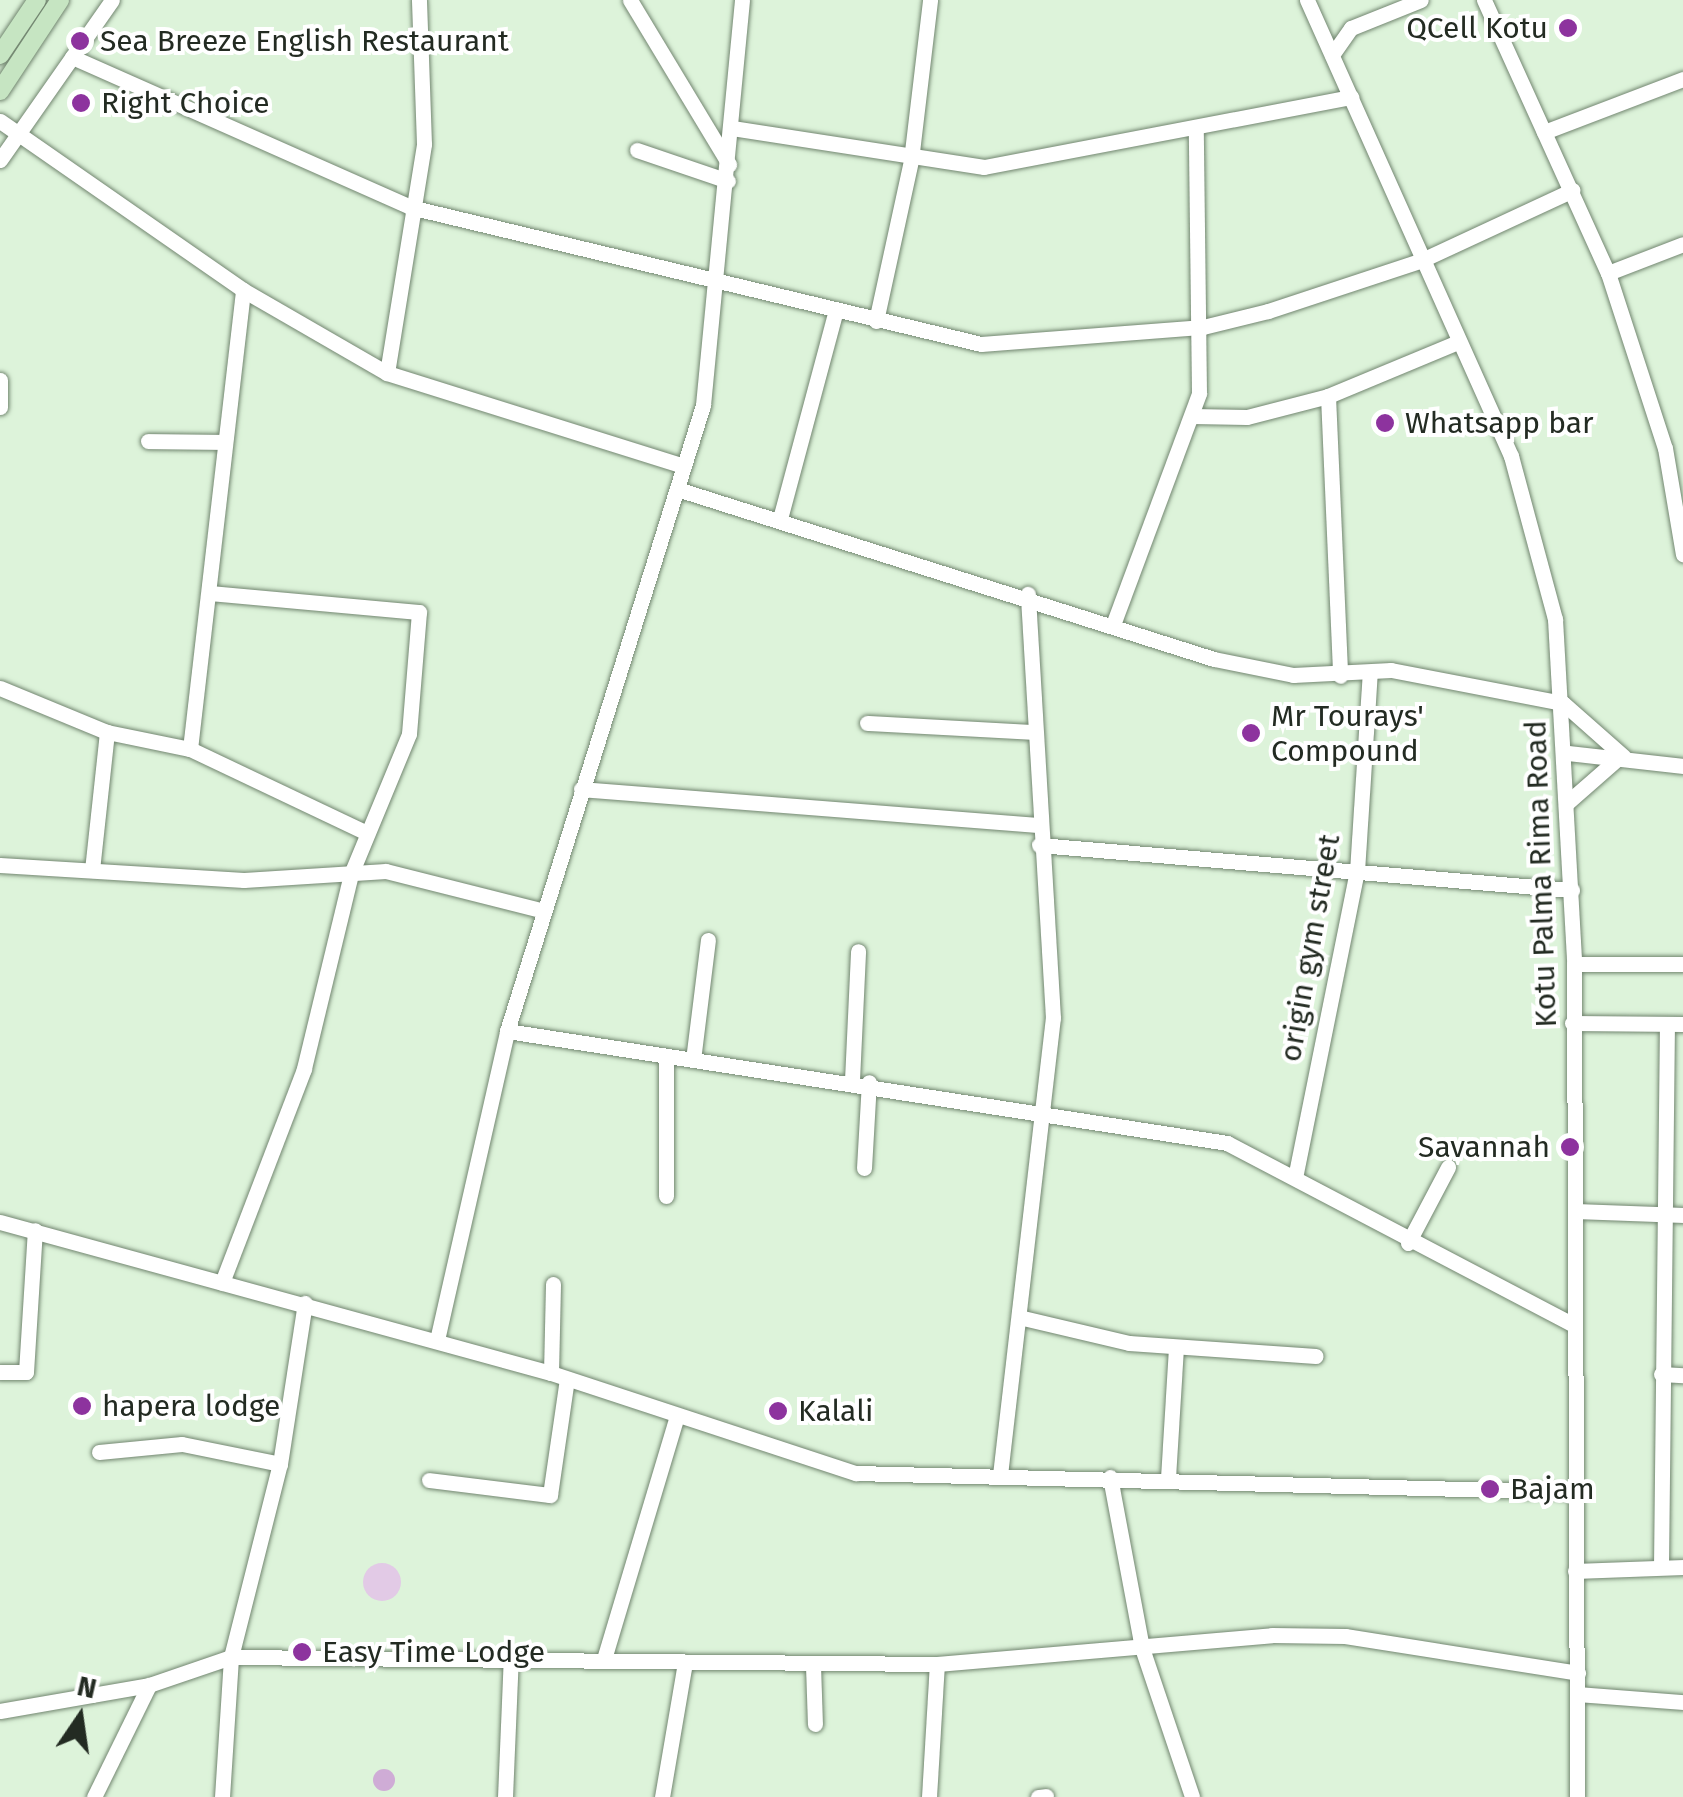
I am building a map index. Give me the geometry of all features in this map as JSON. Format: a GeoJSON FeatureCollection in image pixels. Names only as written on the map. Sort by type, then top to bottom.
{"type":"FeatureCollection","features":[{"type":"Feature","properties":{"kind":"main road"},"geometry":{"type":"LineString","coordinates":[[0,55],[37,0]]}},
{"type":"Feature","properties":{"kind":"main road"},"geometry":{"type":"LineString","coordinates":[[0,91],[60,0]]}},
{"type":"Feature","properties":{"kind":"street"},"geometry":{"type":"LineString","coordinates":[[0,160],[112,0]]}},
{"type":"Feature","properties":{"kind":"street"},"geometry":{"type":"LineString","coordinates":[[387,373],[410,206],[424,144],[418,0]]}},
{"type":"Feature","properties":{"kind":"street"},"geometry":{"type":"LineString","coordinates":[[630,0],[729,172]]}},
{"type":"Feature","properties":{"kind":"street"},"geometry":{"type":"LineString","coordinates":[[437,1340],[507,1031],[703,405],[729,172],[742,0]]}},
{"type":"Feature","properties":{"kind":"street"},"geometry":{"type":"LineString","coordinates":[[876,321],[911,160],[930,0]]}},
{"type":"Feature","properties":{"kind":"street","name":"Kotu Palma Rima Road"},"geometry":{"type":"LineString","coordinates":[[1307,0],[1458,342],[1531,520],[1556,619],[1568,753],[1574,964],[1577,1797]]}},
{"type":"Feature","properties":{"kind":"street"},"geometry":{"type":"LineString","coordinates":[[1332,55],[1351,28],[1421,0]]}},
{"type":"Feature","properties":{"kind":"street"},"geometry":{"type":"LineString","coordinates":[[1484,0],[1574,190],[1608,273],[1665,448],[1683,554]]}},
{"type":"Feature","properties":{"kind":"street"},"geometry":{"type":"LineString","coordinates":[[72,56],[410,206],[715,284],[981,344],[1203,327],[1422,260],[1574,190]]}},
{"type":"Feature","properties":{"kind":"street"},"geometry":{"type":"LineString","coordinates":[[1544,132],[1683,79]]}},
{"type":"Feature","properties":{"kind":"street"},"geometry":{"type":"LineString","coordinates":[[732,128],[911,160],[984,167],[1196,132],[1351,97]]}},
{"type":"Feature","properties":{"kind":"street"},"geometry":{"type":"LineString","coordinates":[[0,121],[244,290],[387,373],[684,466]]}},
{"type":"Feature","properties":{"kind":"street"},"geometry":{"type":"LineString","coordinates":[[1114,622],[1192,416],[1203,327],[1196,132]]}},
{"type":"Feature","properties":{"kind":"street"},"geometry":{"type":"LineString","coordinates":[[637,150],[729,172]]}},
{"type":"Feature","properties":{"kind":"street"},"geometry":{"type":"LineString","coordinates":[[1608,273],[1683,244]]}},
{"type":"Feature","properties":{"kind":"street"},"geometry":{"type":"LineString","coordinates":[[190,749],[209,594],[221,442],[244,290]]}},
{"type":"Feature","properties":{"kind":"street"},"geometry":{"type":"LineString","coordinates":[[781,515],[836,310]]}},
{"type":"Feature","properties":{"kind":"street"},"geometry":{"type":"LineString","coordinates":[[1192,416],[1246,417],[1328,396],[1458,342]]}},
{"type":"Feature","properties":{"kind":"street"},"geometry":{"type":"LineString","coordinates":[[0,380],[0,407]]}},
{"type":"Feature","properties":{"kind":"street"},"geometry":{"type":"LineString","coordinates":[[1328,396],[1340,676]]}},
{"type":"Feature","properties":{"kind":"street"},"geometry":{"type":"LineString","coordinates":[[148,441],[221,442]]}},
{"type":"Feature","properties":{"kind":"street"},"geometry":{"type":"LineString","coordinates":[[1665,448],[1683,442]]}},
{"type":"Feature","properties":{"kind":"street"},"geometry":{"type":"LineString","coordinates":[[677,489],[781,515],[1114,622],[1214,660],[1340,676],[1370,672],[1563,703],[1623,757]]}},
{"type":"Feature","properties":{"kind":"street"},"geometry":{"type":"LineString","coordinates":[[209,594],[419,612],[410,734],[352,874],[304,1070],[222,1283]]}},
{"type":"Feature","properties":{"kind":"street"},"geometry":{"type":"LineString","coordinates":[[1000,1475],[1023,1318],[1053,1018],[1037,825],[1028,594]]}},
{"type":"Feature","properties":{"kind":"street","name":"origin gym street"},"geometry":{"type":"LineString","coordinates":[[1296,1172],[1358,870],[1370,672]]}},
{"type":"Feature","properties":{"kind":"street"},"geometry":{"type":"LineString","coordinates":[[0,688],[107,732],[190,749],[367,833]]}},
{"type":"Feature","properties":{"kind":"street"},"geometry":{"type":"LineString","coordinates":[[866,724],[1033,732]]}},
{"type":"Feature","properties":{"kind":"street"},"geometry":{"type":"LineString","coordinates":[[92,870],[107,732]]}},
{"type":"Feature","properties":{"kind":"street"},"geometry":{"type":"LineString","coordinates":[[1568,753],[1683,766]]}},
{"type":"Feature","properties":{"kind":"street"},"geometry":{"type":"LineString","coordinates":[[1568,802],[1596,769],[1623,757]]}},
{"type":"Feature","properties":{"kind":"street"},"geometry":{"type":"LineString","coordinates":[[581,789],[1037,825]]}},
{"type":"Feature","properties":{"kind":"street"},"geometry":{"type":"LineString","coordinates":[[1039,844],[1572,890]]}},
{"type":"Feature","properties":{"kind":"street"},"geometry":{"type":"LineString","coordinates":[[0,865],[244,880],[386,871],[544,911]]}},
{"type":"Feature","properties":{"kind":"street"},"geometry":{"type":"LineString","coordinates":[[694,1060],[708,940]]}},
{"type":"Feature","properties":{"kind":"street"},"geometry":{"type":"LineString","coordinates":[[852,1080],[858,951]]}},
{"type":"Feature","properties":{"kind":"street"},"geometry":{"type":"LineString","coordinates":[[1574,964],[1683,964]]}},
{"type":"Feature","properties":{"kind":"street"},"geometry":{"type":"LineString","coordinates":[[1572,1023],[1675,1024],[1666,1114],[1662,1567]]}},
{"type":"Feature","properties":{"kind":"street"},"geometry":{"type":"LineString","coordinates":[[507,1031],[1177,1130],[1296,1172],[1408,1243],[1574,1325]]}},
{"type":"Feature","properties":{"kind":"street"},"geometry":{"type":"LineString","coordinates":[[666,1057],[666,1196]]}},
{"type":"Feature","properties":{"kind":"street"},"geometry":{"type":"LineString","coordinates":[[864,1168],[870,1082]]}},
{"type":"Feature","properties":{"kind":"street"},"geometry":{"type":"LineString","coordinates":[[1666,1114],[1683,1115]]}},
{"type":"Feature","properties":{"kind":"street"},"geometry":{"type":"LineString","coordinates":[[1408,1243],[1448,1167]]}},
{"type":"Feature","properties":{"kind":"street"},"geometry":{"type":"LineString","coordinates":[[1576,1211],[1683,1215]]}},
{"type":"Feature","properties":{"kind":"street"},"geometry":{"type":"LineString","coordinates":[[0,1222],[437,1340],[856,1473],[1168,1478],[1282,1490],[1578,1492]]}},
{"type":"Feature","properties":{"kind":"street"},"geometry":{"type":"LineString","coordinates":[[0,1372],[26,1372],[35,1230]]}},
{"type":"Feature","properties":{"kind":"street"},"geometry":{"type":"LineString","coordinates":[[429,1480],[550,1495],[559,1376],[552,1284]]}},
{"type":"Feature","properties":{"kind":"street"},"geometry":{"type":"LineString","coordinates":[[222,1797],[231,1657],[280,1464],[305,1304]]}},
{"type":"Feature","properties":{"kind":"street"},"geometry":{"type":"LineString","coordinates":[[1023,1318],[1176,1348],[1316,1356]]}},
{"type":"Feature","properties":{"kind":"street"},"geometry":{"type":"LineString","coordinates":[[1168,1478],[1176,1348]]}},
{"type":"Feature","properties":{"kind":"street"},"geometry":{"type":"LineString","coordinates":[[1662,1374],[1683,1375]]}},
{"type":"Feature","properties":{"kind":"street"},"geometry":{"type":"LineString","coordinates":[[604,1660],[676,1419]]}},
{"type":"Feature","properties":{"kind":"street"},"geometry":{"type":"LineString","coordinates":[[99,1452],[182,1444],[280,1464]]}},
{"type":"Feature","properties":{"kind":"street"},"geometry":{"type":"LineString","coordinates":[[1110,1477],[1142,1648],[1192,1797]]}},
{"type":"Feature","properties":{"kind":"street"},"geometry":{"type":"LineString","coordinates":[[1576,1571],[1683,1566]]}},
{"type":"Feature","properties":{"kind":"street"},"geometry":{"type":"LineString","coordinates":[[0,1711],[150,1685],[231,1657],[511,1656],[814,1666],[937,1664],[1345,1636],[1578,1673]]}},
{"type":"Feature","properties":{"kind":"street"},"geometry":{"type":"LineString","coordinates":[[505,1797],[511,1656]]}},
{"type":"Feature","properties":{"kind":"street"},"geometry":{"type":"LineString","coordinates":[[662,1797],[684,1662]]}},
{"type":"Feature","properties":{"kind":"street"},"geometry":{"type":"LineString","coordinates":[[929,1797],[937,1664]]}},
{"type":"Feature","properties":{"kind":"street"},"geometry":{"type":"LineString","coordinates":[[814,1666],[815,1724]]}},
{"type":"Feature","properties":{"kind":"street"},"geometry":{"type":"LineString","coordinates":[[94,1797],[150,1685]]}},
{"type":"Feature","properties":{"kind":"street"},"geometry":{"type":"LineString","coordinates":[[1578,1694],[1683,1702]]}},
{"type":"Feature","properties":{"kind":"street"},"geometry":{"type":"LineString","coordinates":[[1038,1797],[1046,1796]]}},
{"type":"Feature","properties":{"kind":"shaded area"},"geometry":{"type":"Polygon","coordinates":[[[382,1563],[395,1569],[401,1582],[395,1595],[382,1601],[369,1595],[363,1582],[369,1569],[382,1563]]]}},
{"type":"Feature","properties":{"kind":"shaded area"},"geometry":{"type":"Polygon","coordinates":[[[384,1769],[392,1772],[392,1788],[384,1791],[376,1788],[373,1780],[376,1772],[384,1769]]]}},
{"type":"Feature","properties":{"kind":"place","name":"QCell Kotu"},"geometry":{"type":"Point","coordinates":[1568,28]}},
{"type":"Feature","properties":{"kind":"place","name":"Sea Breeze English Restaurant"},"geometry":{"type":"Point","coordinates":[80,41]}},
{"type":"Feature","properties":{"kind":"place","name":"Right Choice"},"geometry":{"type":"Point","coordinates":[81,103]}},
{"type":"Feature","properties":{"kind":"place","name":"Whatsapp bar"},"geometry":{"type":"Point","coordinates":[1385,423]}},
{"type":"Feature","properties":{"kind":"place","name":"Mr Tourays' Compound"},"geometry":{"type":"Point","coordinates":[1251,733]}},
{"type":"Feature","properties":{"kind":"place","name":"Savannah"},"geometry":{"type":"Point","coordinates":[1570,1147]}},
{"type":"Feature","properties":{"kind":"place","name":"hapera lodge"},"geometry":{"type":"Point","coordinates":[82,1406]}},
{"type":"Feature","properties":{"kind":"place","name":"Kalali"},"geometry":{"type":"Point","coordinates":[778,1411]}},
{"type":"Feature","properties":{"kind":"place","name":"Bajam"},"geometry":{"type":"Point","coordinates":[1490,1489]}},
{"type":"Feature","properties":{"kind":"place","name":"Easy Time Lodge"},"geometry":{"type":"Point","coordinates":[302,1652]}}]}
